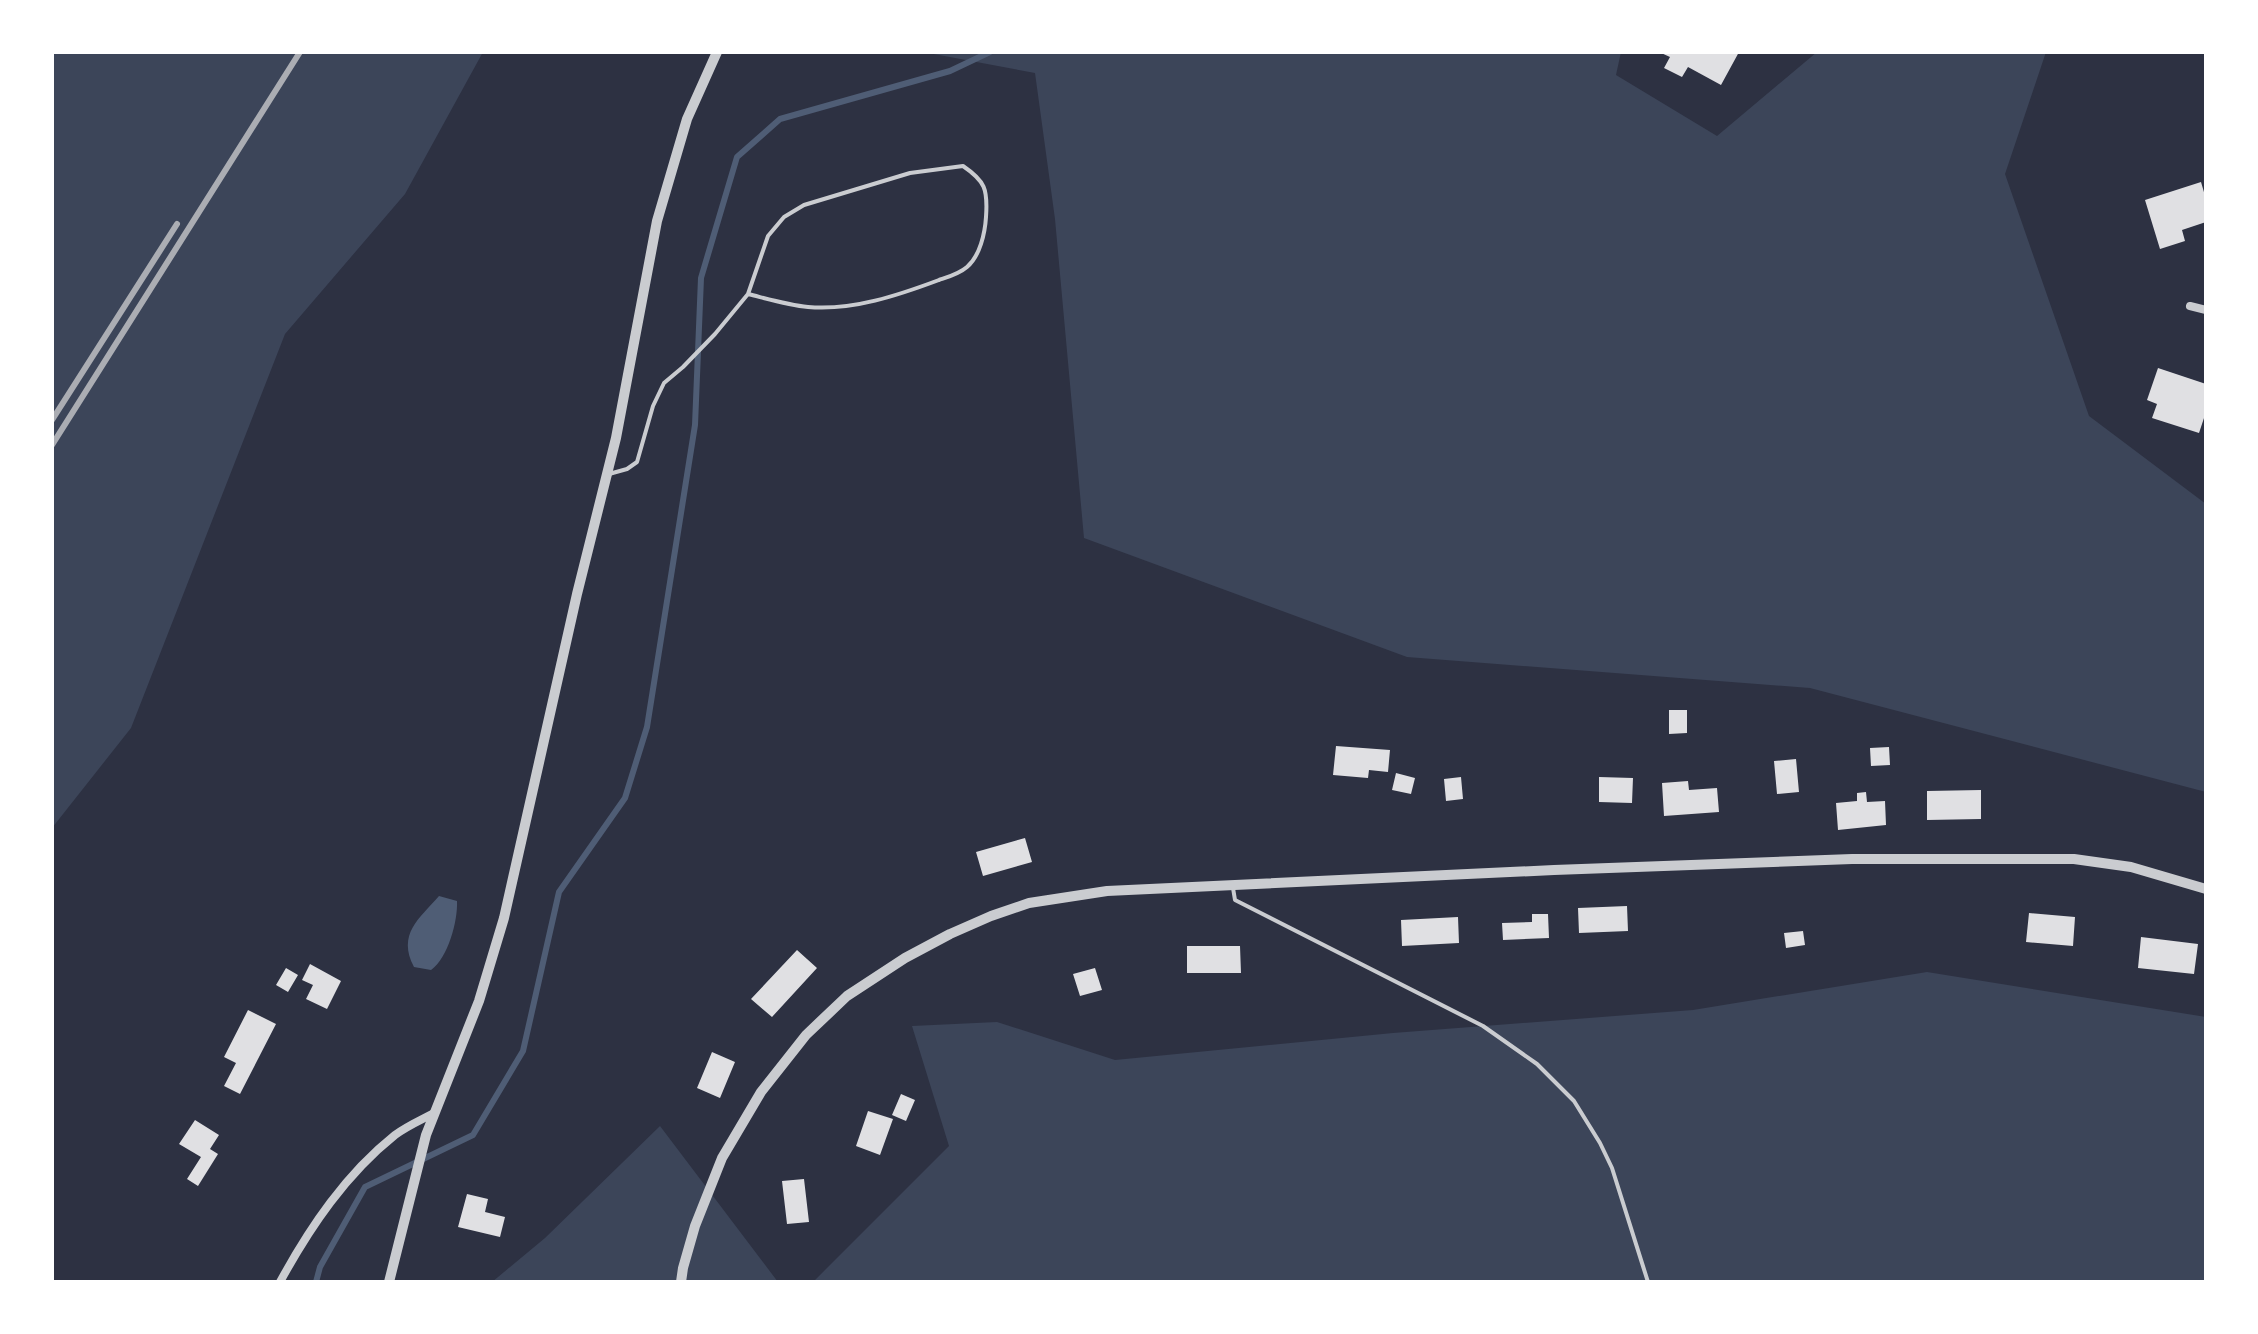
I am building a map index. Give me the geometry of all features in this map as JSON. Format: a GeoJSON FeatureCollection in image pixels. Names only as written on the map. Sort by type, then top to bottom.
{"type":"FeatureCollection","features":[{"type":"Feature","properties":{"kind":"street"},"geometry":{"type":"LineString","coordinates":[[389,1282],[426,1135],[479,1001],[504,918],[577,594],[616,438],[657,221],[687,119],[717,52]]}},
{"type":"Feature","properties":{"kind":"street"},"geometry":{"type":"LineString","coordinates":[[2190,306],[2206,310]]}},
{"type":"Feature","properties":{"kind":"street"},"geometry":{"type":"LineString","coordinates":[[681,1282],[695,1226],[722,1158],[761,1092],[806,1035],[847,996],[905,958],[950,934],[1029,903],[1107,891],[1852,859],[2074,859],[2131,867],[2206,889]]}},
{"type":"Feature","properties":{"kind":"street"},"geometry":{"type":"LineString","coordinates":[[280,1282],[302,1241],[350,1177],[397,1133],[434,1113]]}},
{"type":"Feature","properties":{"kind":"lane"},"geometry":{"type":"LineString","coordinates":[[606,474],[627,469],[637,462],[664,383],[715,334],[748,294],[768,236],[784,217],[804,205],[910,173],[963,166],[980,178],[986,192],[985,229],[977,254],[967,267],[953,275],[873,301],[838,306],[810,307],[748,294]]}},
{"type":"Feature","properties":{"kind":"lane"},"geometry":{"type":"LineString","coordinates":[[1232,885],[1235,900],[1483,1026],[1537,1064],[1574,1101],[1600,1143],[1612,1168],[1648,1282]]}},
{"type":"Feature","properties":{"kind":"shaded area"},"geometry":{"type":"Polygon","coordinates":[[[52,52],[483,52],[405,194],[285,334],[131,728],[52,828],[52,52]]]}},
{"type":"Feature","properties":{"kind":"shaded area"},"geometry":{"type":"Polygon","coordinates":[[[923,52],[1621,52],[1616,75],[1717,136],[1817,52],[2046,52],[2005,174],[2089,416],[2206,504],[2206,792],[1810,688],[1407,657],[1084,538],[1055,219],[1035,73],[923,52]]]}},
{"type":"Feature","properties":{"kind":"shaded area"},"geometry":{"type":"Polygon","coordinates":[[[439,896],[457,901],[451,938],[442,957],[431,970],[414,967],[409,955],[409,936],[439,896]]]}},
{"type":"Feature","properties":{"kind":"shaded area"},"geometry":{"type":"Polygon","coordinates":[[[1927,972],[2206,1017],[2206,1282],[813,1282],[949,1146],[912,1026],[997,1022],[1115,1060],[1393,1033],[1693,1010],[1927,972]]]}},
{"type":"Feature","properties":{"kind":"shaded area"},"geometry":{"type":"Polygon","coordinates":[[[660,1126],[778,1282],[492,1282],[545,1238],[660,1126]]]}},
{"type":"Feature","properties":{"kind":"building"},"geometry":{"type":"Polygon","coordinates":[[[1659,52],[1739,52],[1721,85],[1688,67],[1682,77],[1664,68],[1670,57],[1659,52]]]}},
{"type":"Feature","properties":{"kind":"building"},"geometry":{"type":"Polygon","coordinates":[[[2201,182],[2206,199],[2206,222],[2182,230],[2185,241],[2160,249],[2145,200],[2201,182]]]}},
{"type":"Feature","properties":{"kind":"building"},"geometry":{"type":"Polygon","coordinates":[[[2158,368],[2206,384],[2206,412],[2199,433],[2152,418],[2157,404],[2147,400],[2158,368]]]}},
{"type":"Feature","properties":{"kind":"building"},"geometry":{"type":"Polygon","coordinates":[[[1669,710],[1687,710],[1687,733],[1669,734],[1669,710]]]}},
{"type":"Feature","properties":{"kind":"building"},"geometry":{"type":"Polygon","coordinates":[[[1336,746],[1390,750],[1388,772],[1369,770],[1368,778],[1333,775],[1336,746]]]}},
{"type":"Feature","properties":{"kind":"building"},"geometry":{"type":"Polygon","coordinates":[[[1889,747],[1890,765],[1871,766],[1870,748],[1889,747]]]}},
{"type":"Feature","properties":{"kind":"building"},"geometry":{"type":"Polygon","coordinates":[[[1796,759],[1799,792],[1777,794],[1774,761],[1796,759]]]}},
{"type":"Feature","properties":{"kind":"building"},"geometry":{"type":"Polygon","coordinates":[[[1396,773],[1415,778],[1411,794],[1392,790],[1396,773]]]}},
{"type":"Feature","properties":{"kind":"building"},"geometry":{"type":"Polygon","coordinates":[[[1461,777],[1463,799],[1446,801],[1444,779],[1461,777]]]}},
{"type":"Feature","properties":{"kind":"building"},"geometry":{"type":"Polygon","coordinates":[[[1599,777],[1633,778],[1632,803],[1599,802],[1599,777]]]}},
{"type":"Feature","properties":{"kind":"building"},"geometry":{"type":"Polygon","coordinates":[[[1688,781],[1689,790],[1717,788],[1719,812],[1664,816],[1662,783],[1688,781]]]}},
{"type":"Feature","properties":{"kind":"building"},"geometry":{"type":"Polygon","coordinates":[[[1981,790],[1981,819],[1927,820],[1927,791],[1981,790]]]}},
{"type":"Feature","properties":{"kind":"building"},"geometry":{"type":"Polygon","coordinates":[[[1866,792],[1867,802],[1885,801],[1886,825],[1838,830],[1836,803],[1857,801],[1857,793],[1866,792]]]}},
{"type":"Feature","properties":{"kind":"building"},"geometry":{"type":"Polygon","coordinates":[[[1025,838],[1032,862],[983,876],[976,852],[1025,838]]]}},
{"type":"Feature","properties":{"kind":"building"},"geometry":{"type":"Polygon","coordinates":[[[1627,906],[1628,931],[1579,933],[1578,908],[1627,906]]]}},
{"type":"Feature","properties":{"kind":"building"},"geometry":{"type":"Polygon","coordinates":[[[2029,913],[2075,917],[2073,946],[2026,942],[2029,913]]]}},
{"type":"Feature","properties":{"kind":"building"},"geometry":{"type":"Polygon","coordinates":[[[1532,914],[1548,914],[1549,938],[1503,940],[1502,923],[1532,922],[1532,914]]]}},
{"type":"Feature","properties":{"kind":"building"},"geometry":{"type":"Polygon","coordinates":[[[1458,917],[1459,943],[1402,946],[1401,920],[1458,917]]]}},
{"type":"Feature","properties":{"kind":"building"},"geometry":{"type":"Polygon","coordinates":[[[1803,931],[1805,945],[1786,948],[1784,933],[1803,931]]]}},
{"type":"Feature","properties":{"kind":"building"},"geometry":{"type":"Polygon","coordinates":[[[2141,937],[2198,944],[2194,974],[2138,968],[2141,937]]]}},
{"type":"Feature","properties":{"kind":"building"},"geometry":{"type":"Polygon","coordinates":[[[1187,946],[1240,946],[1241,973],[1187,973],[1187,946]]]}},
{"type":"Feature","properties":{"kind":"building"},"geometry":{"type":"Polygon","coordinates":[[[797,950],[817,968],[772,1017],[751,999],[797,950]]]}},
{"type":"Feature","properties":{"kind":"building"},"geometry":{"type":"Polygon","coordinates":[[[310,964],[341,981],[327,1009],[306,999],[313,985],[302,980],[310,964]]]}},
{"type":"Feature","properties":{"kind":"building"},"geometry":{"type":"Polygon","coordinates":[[[286,968],[298,975],[288,992],[276,985],[286,968]]]}},
{"type":"Feature","properties":{"kind":"building"},"geometry":{"type":"Polygon","coordinates":[[[1095,968],[1102,990],[1080,996],[1073,974],[1095,968]]]}},
{"type":"Feature","properties":{"kind":"building"},"geometry":{"type":"Polygon","coordinates":[[[248,1010],[276,1024],[240,1094],[224,1086],[236,1063],[224,1057],[248,1010]]]}},
{"type":"Feature","properties":{"kind":"building"},"geometry":{"type":"Polygon","coordinates":[[[712,1052],[735,1062],[720,1098],[697,1088],[712,1052]]]}},
{"type":"Feature","properties":{"kind":"building"},"geometry":{"type":"Polygon","coordinates":[[[901,1094],[915,1100],[906,1121],[892,1115],[901,1094]]]}},
{"type":"Feature","properties":{"kind":"building"},"geometry":{"type":"Polygon","coordinates":[[[868,1111],[893,1119],[880,1155],[856,1146],[868,1111]]]}},
{"type":"Feature","properties":{"kind":"building"},"geometry":{"type":"Polygon","coordinates":[[[195,1120],[219,1135],[210,1149],[218,1154],[198,1186],[187,1179],[201,1157],[179,1144],[195,1120]]]}},
{"type":"Feature","properties":{"kind":"building"},"geometry":{"type":"Polygon","coordinates":[[[804,1179],[809,1222],[787,1224],[782,1181],[804,1179]]]}},
{"type":"Feature","properties":{"kind":"building"},"geometry":{"type":"Polygon","coordinates":[[[467,1194],[488,1199],[485,1212],[505,1217],[500,1237],[458,1227],[467,1194]]]}},
{"type":"Feature","properties":{"kind":"waterway"},"geometry":{"type":"LineString","coordinates":[[316,1282],[320,1267],[365,1187],[473,1135],[523,1051],[559,892],[625,798],[647,727],[695,425],[701,278],[737,157],[780,119],[950,71],[990,52]]}},
{"type":"Feature","properties":{"kind":"railway"},"geometry":{"type":"LineString","coordinates":[[52,445],[300,52]]}},
{"type":"Feature","properties":{"kind":"railway"},"geometry":{"type":"LineString","coordinates":[[52,420],[177,224]]}}]}
